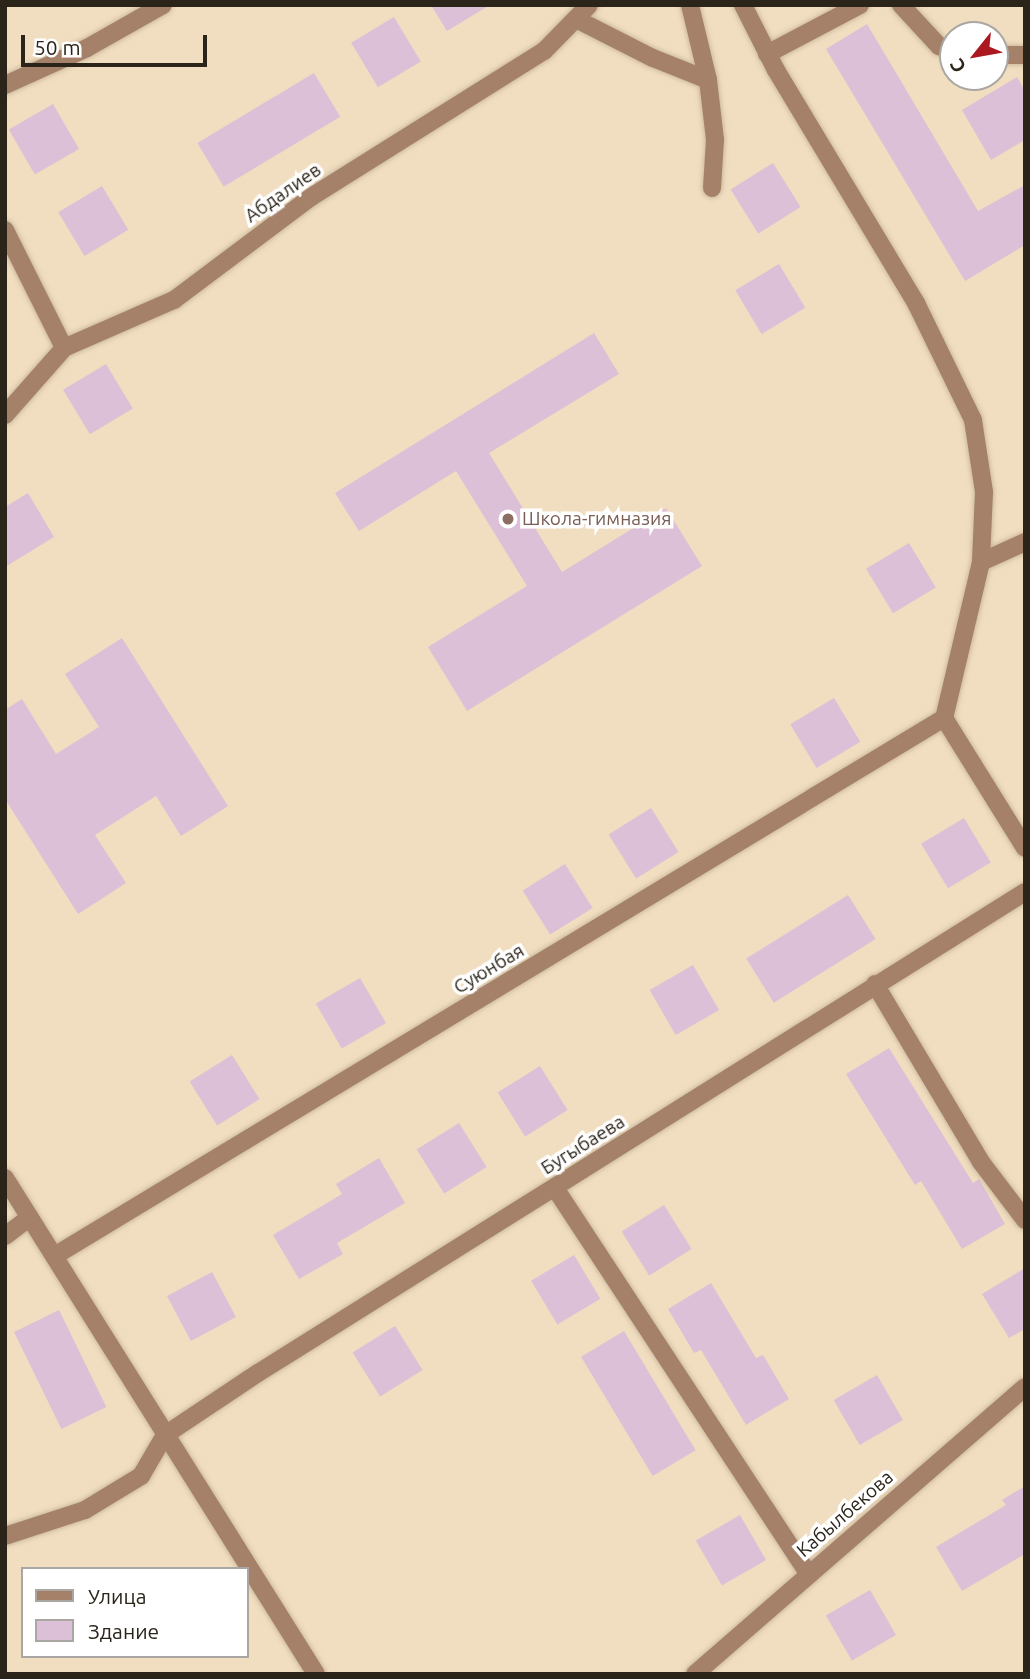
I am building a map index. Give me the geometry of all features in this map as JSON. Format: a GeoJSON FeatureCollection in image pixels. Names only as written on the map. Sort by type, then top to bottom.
{"type":"FeatureCollection","features":[{"type":"Feature","properties":{"kind":"street"},"geometry":{"type":"LineString","coordinates":[[5,85],[87,48],[163,5]]}},
{"type":"Feature","properties":{"kind":"street","name":"Абдалиев"},"geometry":{"type":"LineString","coordinates":[[5,415],[64,348],[174,300],[310,197],[544,51],[589,5]]}},
{"type":"Feature","properties":{"kind":"street"},"geometry":{"type":"LineString","coordinates":[[690,5],[708,80],[715,140],[712,188]]}},
{"type":"Feature","properties":{"kind":"street"},"geometry":{"type":"LineString","coordinates":[[743,5],[767,54],[916,303],[973,420],[984,492],[981,562],[944,718],[1025,848]]}},
{"type":"Feature","properties":{"kind":"street"},"geometry":{"type":"LineString","coordinates":[[767,54],[860,5]]}},
{"type":"Feature","properties":{"kind":"street"},"geometry":{"type":"LineString","coordinates":[[901,5],[939,46]]}},
{"type":"Feature","properties":{"kind":"street"},"geometry":{"type":"LineString","coordinates":[[576,19],[653,58],[708,80]]}},
{"type":"Feature","properties":{"kind":"street"},"geometry":{"type":"LineString","coordinates":[[5,230],[64,348]]}},
{"type":"Feature","properties":{"kind":"street"},"geometry":{"type":"LineString","coordinates":[[981,562],[1025,542]]}},
{"type":"Feature","properties":{"kind":"street","name":"Суюнбая"},"geometry":{"type":"LineString","coordinates":[[56,1255],[944,718]]}},
{"type":"Feature","properties":{"kind":"street","name":"Бугыбаева"},"geometry":{"type":"LineString","coordinates":[[165,1435],[875,984],[1025,892]]}},
{"type":"Feature","properties":{"kind":"street"},"geometry":{"type":"LineString","coordinates":[[875,984],[981,1162],[1025,1220]]}},
{"type":"Feature","properties":{"kind":"street"},"geometry":{"type":"LineString","coordinates":[[5,1178],[56,1255],[165,1435],[316,1674]]}},
{"type":"Feature","properties":{"kind":"street"},"geometry":{"type":"LineString","coordinates":[[555,1188],[808,1573]]}},
{"type":"Feature","properties":{"kind":"street"},"geometry":{"type":"LineString","coordinates":[[5,1236],[30,1217]]}},
{"type":"Feature","properties":{"kind":"street","name":"Кабылбекова"},"geometry":{"type":"LineString","coordinates":[[695,1674],[1025,1387]]}},
{"type":"Feature","properties":{"kind":"street"},"geometry":{"type":"LineString","coordinates":[[5,1536],[85,1510],[141,1476],[165,1435]]}},
{"type":"Feature","properties":{"kind":"building"},"geometry":{"type":"Polygon","coordinates":[[[431,5],[490,5],[447,31],[431,5]]]}},
{"type":"Feature","properties":{"kind":"building"},"geometry":{"type":"Polygon","coordinates":[[[394,17],[421,62],[378,87],[351,43],[394,17]]]}},
{"type":"Feature","properties":{"kind":"building"},"geometry":{"type":"Polygon","coordinates":[[[867,24],[978,211],[1025,185],[1025,245],[965,281],[826,49],[867,24]]]}},
{"type":"Feature","properties":{"kind":"building"},"geometry":{"type":"Polygon","coordinates":[[[314,73],[340,117],[224,187],[197,143],[314,73]]]}},
{"type":"Feature","properties":{"kind":"building"},"geometry":{"type":"Polygon","coordinates":[[[1017,77],[1025,91],[1025,140],[991,160],[962,110],[994,91],[1009,91],[1009,82],[1017,77]]]}},
{"type":"Feature","properties":{"kind":"building"},"geometry":{"type":"Polygon","coordinates":[[[53,104],[79,149],[35,175],[9,130],[53,104]]]}},
{"type":"Feature","properties":{"kind":"building"},"geometry":{"type":"Polygon","coordinates":[[[773,163],[801,207],[758,234],[731,189],[773,163]]]}},
{"type":"Feature","properties":{"kind":"building"},"geometry":{"type":"Polygon","coordinates":[[[102,186],[128,230],[85,256],[58,212],[102,186]]]}},
{"type":"Feature","properties":{"kind":"building"},"geometry":{"type":"Polygon","coordinates":[[[779,264],[805,308],[762,334],[735,290],[779,264]]]}},
{"type":"Feature","properties":{"kind":"building","name":"Школа-гимназия"},"geometry":{"type":"Polygon","coordinates":[[[594,333],[619,374],[489,453],[562,572],[666,508],[702,566],[467,711],[428,647],[527,586],[456,471],[359,531],[335,493],[594,333]]]}},
{"type":"Feature","properties":{"kind":"building"},"geometry":{"type":"Polygon","coordinates":[[[106,364],[133,409],[90,434],[63,390],[106,364]]]}},
{"type":"Feature","properties":{"kind":"building"},"geometry":{"type":"Polygon","coordinates":[[[28,493],[54,537],[5,567],[5,507],[28,493]]]}},
{"type":"Feature","properties":{"kind":"building"},"geometry":{"type":"Polygon","coordinates":[[[909,543],[936,588],[893,613],[866,569],[909,543]]]}},
{"type":"Feature","properties":{"kind":"building"},"geometry":{"type":"Polygon","coordinates":[[[122,638],[228,806],[181,836],[156,796],[95,835],[126,883],[78,914],[5,799],[5,710],[22,699],[56,754],[99,727],[65,674],[122,638]]]}},
{"type":"Feature","properties":{"kind":"building"},"geometry":{"type":"Polygon","coordinates":[[[834,698],[860,742],[817,768],[790,724],[834,698]]]}},
{"type":"Feature","properties":{"kind":"building"},"geometry":{"type":"Polygon","coordinates":[[[651,808],[679,852],[636,879],[609,834],[651,808]]]}},
{"type":"Feature","properties":{"kind":"building"},"geometry":{"type":"Polygon","coordinates":[[[964,818],[991,863],[948,888],[921,844],[964,818]]]}},
{"type":"Feature","properties":{"kind":"building"},"geometry":{"type":"Polygon","coordinates":[[[565,864],[593,908],[550,935],[523,890],[565,864]]]}},
{"type":"Feature","properties":{"kind":"building"},"geometry":{"type":"Polygon","coordinates":[[[848,895],[876,939],[774,1003],[746,959],[848,895]]]}},
{"type":"Feature","properties":{"kind":"building"},"geometry":{"type":"Polygon","coordinates":[[[693,965],[719,1010],[676,1035],[650,990],[693,965]]]}},
{"type":"Feature","properties":{"kind":"building"},"geometry":{"type":"Polygon","coordinates":[[[360,978],[386,1023],[342,1049],[316,1004],[360,978]]]}},
{"type":"Feature","properties":{"kind":"building"},"geometry":{"type":"Polygon","coordinates":[[[889,1048],[973,1183],[979,1179],[1005,1224],[962,1249],[921,1181],[915,1185],[846,1074],[889,1048]]]}},
{"type":"Feature","properties":{"kind":"building"},"geometry":{"type":"Polygon","coordinates":[[[232,1055],[260,1099],[217,1126],[190,1081],[232,1055]]]}},
{"type":"Feature","properties":{"kind":"building"},"geometry":{"type":"Polygon","coordinates":[[[540,1066],[568,1110],[525,1137],[498,1092],[540,1066]]]}},
{"type":"Feature","properties":{"kind":"building"},"geometry":{"type":"Polygon","coordinates":[[[459,1123],[487,1167],[444,1194],[417,1149],[459,1123]]]}},
{"type":"Feature","properties":{"kind":"building"},"geometry":{"type":"Polygon","coordinates":[[[379,1158],[405,1203],[337,1243],[343,1254],[299,1279],[273,1235],[342,1194],[336,1184],[379,1158]]]}},
{"type":"Feature","properties":{"kind":"building"},"geometry":{"type":"Polygon","coordinates":[[[664,1205],[692,1249],[649,1276],[622,1231],[664,1205]]]}},
{"type":"Feature","properties":{"kind":"building"},"geometry":{"type":"Polygon","coordinates":[[[574,1255],[600,1299],[557,1324],[531,1281],[574,1255]]]}},
{"type":"Feature","properties":{"kind":"building"},"geometry":{"type":"Polygon","coordinates":[[[1025,1268],[1025,1329],[1009,1338],[982,1294],[1025,1268]]]}},
{"type":"Feature","properties":{"kind":"building"},"geometry":{"type":"Polygon","coordinates":[[[212,1272],[236,1317],[191,1341],[167,1296],[212,1272]]]}},
{"type":"Feature","properties":{"kind":"building"},"geometry":{"type":"Polygon","coordinates":[[[711,1283],[756,1358],[763,1355],[789,1399],[746,1425],[701,1350],[694,1353],[668,1309],[711,1283]]]}},
{"type":"Feature","properties":{"kind":"building"},"geometry":{"type":"Polygon","coordinates":[[[59,1310],[106,1407],[61,1429],[14,1332],[59,1310]]]}},
{"type":"Feature","properties":{"kind":"building"},"geometry":{"type":"Polygon","coordinates":[[[395,1326],[423,1370],[380,1397],[353,1352],[395,1326]]]}},
{"type":"Feature","properties":{"kind":"building"},"geometry":{"type":"Polygon","coordinates":[[[624,1331],[696,1450],[653,1476],[581,1357],[624,1331]]]}},
{"type":"Feature","properties":{"kind":"building"},"geometry":{"type":"Polygon","coordinates":[[[877,1375],[903,1420],[860,1445],[834,1400],[877,1375]]]}},
{"type":"Feature","properties":{"kind":"building"},"geometry":{"type":"Polygon","coordinates":[[[1025,1486],[1025,1554],[962,1591],[936,1547],[1006,1505],[1002,1500],[1025,1486]]]}},
{"type":"Feature","properties":{"kind":"building"},"geometry":{"type":"Polygon","coordinates":[[[740,1515],[766,1560],[722,1586],[696,1540],[740,1515]]]}},
{"type":"Feature","properties":{"kind":"building"},"geometry":{"type":"Polygon","coordinates":[[[870,1590],[896,1635],[852,1661],[826,1616],[870,1590]]]}},
{"type":"Feature","properties":{"kind":"place","name":"Школа-гимназия"},"geometry":{"type":"Point","coordinates":[508,519]}}]}
